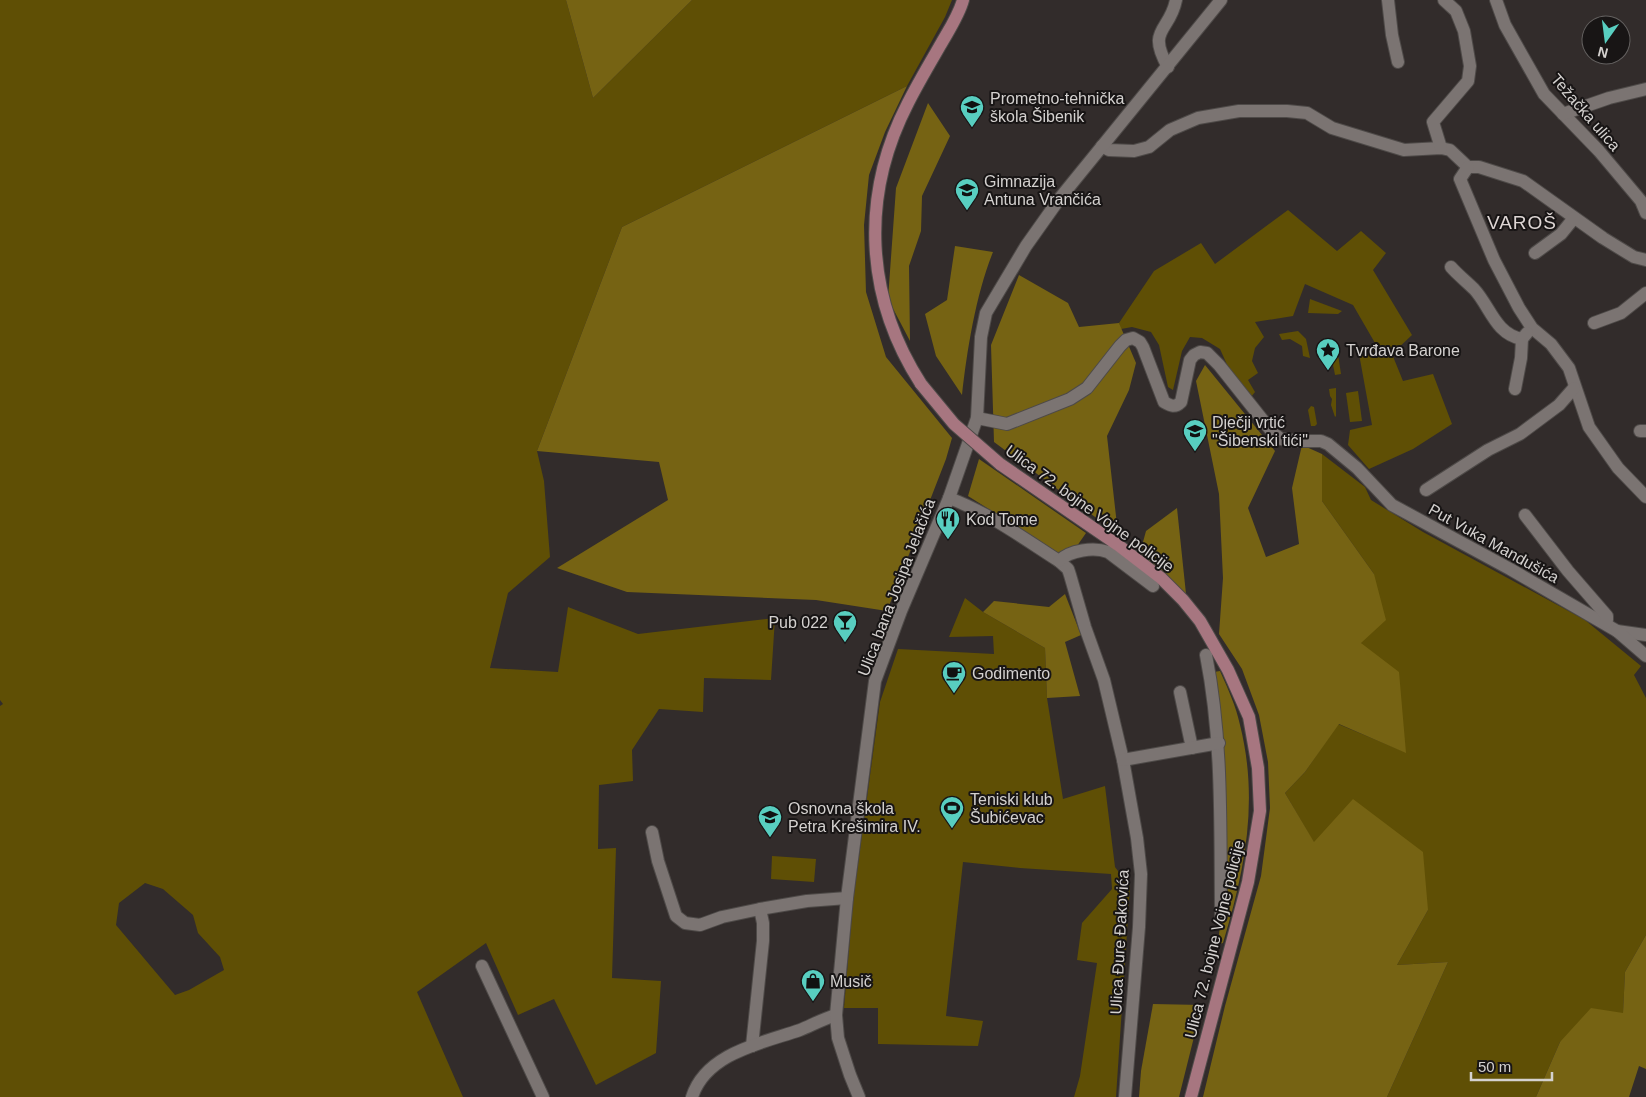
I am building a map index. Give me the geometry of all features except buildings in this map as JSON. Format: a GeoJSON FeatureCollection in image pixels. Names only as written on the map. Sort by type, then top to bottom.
{"type":"FeatureCollection","features":[{"type":"Feature","properties":{"kind":"main road","name":"Ulica 72. bojne Vojne policije"},"geometry":{"type":"LineString","coordinates":[[964,0],[907,106],[886,160],[878,195],[875,232],[877,274],[882,298],[898,344],[920,384],[954,424],[1000,464],[1118,545],[1161,578],[1183,600],[1200,621],[1228,670],[1249,717],[1258,768],[1260,811],[1248,882],[1191,1097]]}},
{"type":"Feature","properties":{"kind":"street"},"geometry":{"type":"LineString","coordinates":[[1168,67],[1161,54],[1159,43],[1161,30],[1170,16],[1176,0]]}},
{"type":"Feature","properties":{"kind":"street","name":"Ulica bana Josipa Jelačića"},"geometry":{"type":"LineString","coordinates":[[859,1097],[838,1038],[836,1014],[847,898],[875,681],[901,611],[949,498],[977,418],[981,336],[986,313],[1032,238],[1060,198],[1222,0]]}},
{"type":"Feature","properties":{"kind":"street"},"geometry":{"type":"LineString","coordinates":[[1388,0],[1392,35],[1398,62]]}},
{"type":"Feature","properties":{"kind":"street"},"geometry":{"type":"LineString","coordinates":[[1440,148],[1433,122],[1468,81],[1470,66],[1464,31],[1456,11],[1444,0]]}},
{"type":"Feature","properties":{"kind":"street","name":"Težačka ulica"},"geometry":{"type":"LineString","coordinates":[[1496,0],[1505,25],[1544,94],[1600,151],[1641,201],[1646,213]]}},
{"type":"Feature","properties":{"kind":"street"},"geometry":{"type":"LineString","coordinates":[[1563,114],[1609,98],[1646,90]]}},
{"type":"Feature","properties":{"kind":"street"},"geometry":{"type":"LineString","coordinates":[[1102,146],[1109,150],[1134,150],[1149,147],[1170,130],[1198,118],[1239,110],[1287,111],[1307,113],[1332,128],[1404,150],[1440,148],[1450,150],[1468,168]]}},
{"type":"Feature","properties":{"kind":"street"},"geometry":{"type":"LineString","coordinates":[[1646,260],[1634,257],[1574,218],[1523,181],[1479,167],[1468,168],[1460,179],[1504,282],[1532,328],[1551,344],[1569,368],[1574,388],[1589,427],[1618,468],[1646,497]]}},
{"type":"Feature","properties":{"kind":"street"},"geometry":{"type":"LineString","coordinates":[[1535,253],[1561,234],[1574,218]]}},
{"type":"Feature","properties":{"kind":"street"},"geometry":{"type":"LineString","coordinates":[[1450,267],[1473,288],[1504,331],[1511,337],[1522,339]]}},
{"type":"Feature","properties":{"kind":"street"},"geometry":{"type":"LineString","coordinates":[[1594,323],[1621,313],[1646,293]]}},
{"type":"Feature","properties":{"kind":"street"},"geometry":{"type":"LineString","coordinates":[[1515,389],[1522,339],[1532,328]]}},
{"type":"Feature","properties":{"kind":"street","name":"Put Vuka Mandušića"},"geometry":{"type":"LineString","coordinates":[[977,418],[1007,424],[1070,399],[1087,388],[1120,346],[1126,340],[1133,338],[1140,342],[1143,347],[1164,402],[1170,406],[1177,406],[1181,402],[1190,360],[1194,354],[1200,352],[1207,353],[1272,433],[1281,439],[1321,441],[1328,444],[1370,481],[1392,505],[1617,631],[1646,635]]}},
{"type":"Feature","properties":{"kind":"street"},"geometry":{"type":"LineString","coordinates":[[1426,490],[1488,450],[1520,434],[1559,405],[1574,388]]}},
{"type":"Feature","properties":{"kind":"street","name":"Ulica Đure Đakovića"},"geometry":{"type":"LineString","coordinates":[[949,498],[991,517],[1059,561],[1068,569],[1085,627],[1104,680],[1123,760],[1137,838],[1141,874],[1137,955],[1125,1097]]}},
{"type":"Feature","properties":{"kind":"street"},"geometry":{"type":"LineString","coordinates":[[1525,515],[1568,571],[1607,616],[1605,623]]}},
{"type":"Feature","properties":{"kind":"street"},"geometry":{"type":"LineString","coordinates":[[1059,561],[1066,555],[1100,549],[1108,552],[1153,586]]}},
{"type":"Feature","properties":{"kind":"street"},"geometry":{"type":"LineString","coordinates":[[1617,631],[1646,656]]}},
{"type":"Feature","properties":{"kind":"street"},"geometry":{"type":"LineString","coordinates":[[1206,655],[1216,712],[1219,743],[1221,915]]}},
{"type":"Feature","properties":{"kind":"street"},"geometry":{"type":"LineString","coordinates":[[1180,692],[1192,748]]}},
{"type":"Feature","properties":{"kind":"street"},"geometry":{"type":"LineString","coordinates":[[1123,760],[1219,743]]}},
{"type":"Feature","properties":{"kind":"street"},"geometry":{"type":"LineString","coordinates":[[652,832],[658,861],[676,916],[685,924],[700,925],[722,917],[760,908],[807,901],[847,898]]}},
{"type":"Feature","properties":{"kind":"street"},"geometry":{"type":"LineString","coordinates":[[752,1046],[762,941],[763,923],[760,908]]}},
{"type":"Feature","properties":{"kind":"street"},"geometry":{"type":"LineString","coordinates":[[482,966],[543,1097]]}},
{"type":"Feature","properties":{"kind":"street"},"geometry":{"type":"LineString","coordinates":[[693,1096],[696,1086],[718,1062],[728,1056],[810,1026],[836,1014]]}},
{"type":"Feature","properties":{"kind":"shaded area"},"geometry":{"type":"Polygon","coordinates":[[[0,0],[566,0],[593,98],[692,0],[952,0],[945,17],[907,86],[622,227],[537,451],[544,481],[550,557],[508,593],[490,668],[558,672],[568,607],[638,634],[775,618],[771,680],[704,678],[703,712],[659,709],[632,750],[633,781],[599,785],[598,849],[616,848],[612,978],[661,981],[656,1053],[596,1085],[554,999],[518,1015],[486,943],[417,992],[463,1097],[0,1097],[0,706],[3,704],[0,700],[0,0]],[[145,883],[119,903],[116,925],[175,995],[189,990],[224,970],[220,957],[198,933],[193,915],[163,889],[145,883]]]}},
{"type":"Feature","properties":{"kind":"shaded area"},"geometry":{"type":"Polygon","coordinates":[[[566,0],[692,0],[593,98],[566,0]]]}},
{"type":"Feature","properties":{"kind":"shaded area"},"geometry":{"type":"Polygon","coordinates":[[[907,86],[885,132],[869,175],[864,225],[866,292],[886,357],[952,438],[946,459],[887,611],[816,600],[627,592],[557,568],[668,500],[659,462],[537,451],[622,227],[907,86]]]}},
{"type":"Feature","properties":{"kind":"shaded area"},"geometry":{"type":"Polygon","coordinates":[[[928,103],[950,136],[922,196],[921,231],[909,266],[910,341],[888,299],[896,188],[928,103]]]}},
{"type":"Feature","properties":{"kind":"shaded area"},"geometry":{"type":"Polygon","coordinates":[[[1288,210],[1337,251],[1361,231],[1386,253],[1373,270],[1412,335],[1392,354],[1403,381],[1433,374],[1452,424],[1413,449],[1369,469],[1348,445],[1350,430],[1372,425],[1359,354],[1375,343],[1353,305],[1305,284],[1293,316],[1255,322],[1264,337],[1255,348],[1252,361],[1258,373],[1248,380],[1255,392],[1251,397],[1229,369],[1220,349],[1202,338],[1190,337],[1182,351],[1173,390],[1168,387],[1159,345],[1151,332],[1132,327],[1121,329],[1119,323],[1154,271],[1201,243],[1215,264],[1288,210]]]}},
{"type":"Feature","properties":{"kind":"shaded area"},"geometry":{"type":"Polygon","coordinates":[[[955,246],[993,252],[973,322],[962,395],[936,356],[925,314],[947,300],[955,246]]]}},
{"type":"Feature","properties":{"kind":"shaded area"},"geometry":{"type":"Polygon","coordinates":[[[1019,275],[1068,303],[1079,327],[1119,323],[1136,363],[1129,390],[1107,436],[1118,534],[994,442],[991,345],[1019,275]]]}},
{"type":"Feature","properties":{"kind":"shaded area"},"geometry":{"type":"Polygon","coordinates":[[[1310,299],[1342,311],[1338,314],[1308,313],[1310,299]]]}},
{"type":"Feature","properties":{"kind":"shaded area"},"geometry":{"type":"Polygon","coordinates":[[[1298,331],[1306,339],[1310,358],[1303,356],[1302,346],[1290,339],[1282,340],[1279,334],[1298,331]]]}},
{"type":"Feature","properties":{"kind":"shaded area"},"geometry":{"type":"Polygon","coordinates":[[[1337,348],[1341,374],[1335,375],[1330,349],[1337,348]]]}},
{"type":"Feature","properties":{"kind":"shaded area"},"geometry":{"type":"Polygon","coordinates":[[[1205,365],[1275,451],[1248,508],[1266,557],[1299,544],[1292,488],[1302,445],[1322,454],[1322,501],[1374,574],[1386,620],[1361,643],[1399,672],[1406,753],[1339,724],[1305,772],[1285,793],[1314,842],[1353,799],[1423,852],[1428,910],[1397,965],[1448,962],[1387,1097],[1203,1097],[1225,1006],[1261,876],[1270,808],[1268,762],[1259,715],[1242,669],[1219,634],[1223,578],[1219,494],[1196,381],[1205,365]]]}},
{"type":"Feature","properties":{"kind":"shaded area"},"geometry":{"type":"Polygon","coordinates":[[[1336,388],[1336,416],[1335,417],[1329,389],[1336,388]]]}},
{"type":"Feature","properties":{"kind":"shaded area"},"geometry":{"type":"Polygon","coordinates":[[[1358,391],[1362,421],[1350,422],[1346,393],[1358,391]]]}},
{"type":"Feature","properties":{"kind":"shaded area"},"geometry":{"type":"Polygon","coordinates":[[[1311,406],[1314,407],[1317,424],[1315,426],[1311,426],[1308,410],[1311,406]]]}},
{"type":"Feature","properties":{"kind":"shaded area"},"geometry":{"type":"Polygon","coordinates":[[[1322,454],[1365,487],[1371,500],[1423,532],[1585,620],[1641,666],[1634,675],[1646,698],[1646,935],[1625,972],[1623,1014],[1560,1042],[1536,1097],[1387,1097],[1448,962],[1397,965],[1428,910],[1314,843],[1285,793],[1305,772],[1338,724],[1405,752],[1361,643],[1374,574],[1322,501],[1322,454]]]}},
{"type":"Feature","properties":{"kind":"shaded area"},"geometry":{"type":"Polygon","coordinates":[[[979,459],[1086,533],[1068,559],[968,496],[979,459]]]}},
{"type":"Feature","properties":{"kind":"shaded area"},"geometry":{"type":"Polygon","coordinates":[[[1177,508],[1186,594],[1140,553],[1146,531],[1177,508]]]}},
{"type":"Feature","properties":{"kind":"shaded area"},"geometry":{"type":"Polygon","coordinates":[[[1065,594],[1081,635],[1065,642],[1080,696],[1047,698],[1045,648],[983,612],[994,601],[1049,607],[1065,594]]]}},
{"type":"Feature","properties":{"kind":"shaded area","name":"Teniski klub Šubićevac"},"geometry":{"type":"Polygon","coordinates":[[[965,598],[983,612],[1045,648],[1047,698],[1063,799],[1105,786],[1115,867],[1130,887],[1116,1097],[1074,1097],[1080,1076],[1097,963],[1077,960],[1082,923],[1112,889],[1111,874],[963,862],[946,1016],[983,1021],[978,1046],[878,1044],[878,1008],[844,1008],[853,901],[880,702],[898,649],[994,654],[993,636],[949,637],[965,598]]]}},
{"type":"Feature","properties":{"kind":"shaded area"},"geometry":{"type":"Polygon","coordinates":[[[1220,671],[1234,704],[1246,753],[1249,808],[1247,835],[1238,889],[1223,943],[1218,944],[1223,895],[1214,672],[1220,671]]]}},
{"type":"Feature","properties":{"kind":"shaded area"},"geometry":{"type":"Polygon","coordinates":[[[772,856],[816,859],[814,882],[771,879],[772,856]]]}},
{"type":"Feature","properties":{"kind":"shaded area"},"geometry":{"type":"Polygon","coordinates":[[[1646,935],[1646,1069],[1639,1066],[1629,1097],[1536,1097],[1560,1042],[1591,1008],[1623,1013],[1625,972],[1646,935]]]}},
{"type":"Feature","properties":{"kind":"shaded area"},"geometry":{"type":"Polygon","coordinates":[[[1153,1004],[1202,1005],[1179,1097],[1139,1097],[1141,1071],[1153,1004]]]}},
{"type":"Feature","properties":{"kind":"place","name":"Prometno-tehnička škola Šibenik"},"geometry":{"type":"Point","coordinates":[972,128]}},
{"type":"Feature","properties":{"kind":"place","name":"Gimnazija Antuna Vrančića"},"geometry":{"type":"Point","coordinates":[967,211]}},
{"type":"Feature","properties":{"kind":"place","name":"Tvrđava Barone"},"geometry":{"type":"Point","coordinates":[1328,371]}},
{"type":"Feature","properties":{"kind":"place","name":"Dječji vrtić \"Šibenski tići\""},"geometry":{"type":"Point","coordinates":[1195,452]}},
{"type":"Feature","properties":{"kind":"place","name":"Kod Tome"},"geometry":{"type":"Point","coordinates":[948,540]}},
{"type":"Feature","properties":{"kind":"place","name":"Pub 022"},"geometry":{"type":"Point","coordinates":[845,643]}},
{"type":"Feature","properties":{"kind":"place","name":"Godimento"},"geometry":{"type":"Point","coordinates":[954,694]}},
{"type":"Feature","properties":{"kind":"place","name":"Teniski klub Šubićevac"},"geometry":{"type":"Point","coordinates":[952,829]}},
{"type":"Feature","properties":{"kind":"place","name":"Osnovna škola Petra Krešimira IV."},"geometry":{"type":"Point","coordinates":[770,838]}},
{"type":"Feature","properties":{"kind":"place","name":"Musič"},"geometry":{"type":"Point","coordinates":[813,1002]}},
{"type":"Feature","properties":{"kind":"district","name":"VAROŠ"},"geometry":{"type":"Point","coordinates":[1522,222]}}]}
